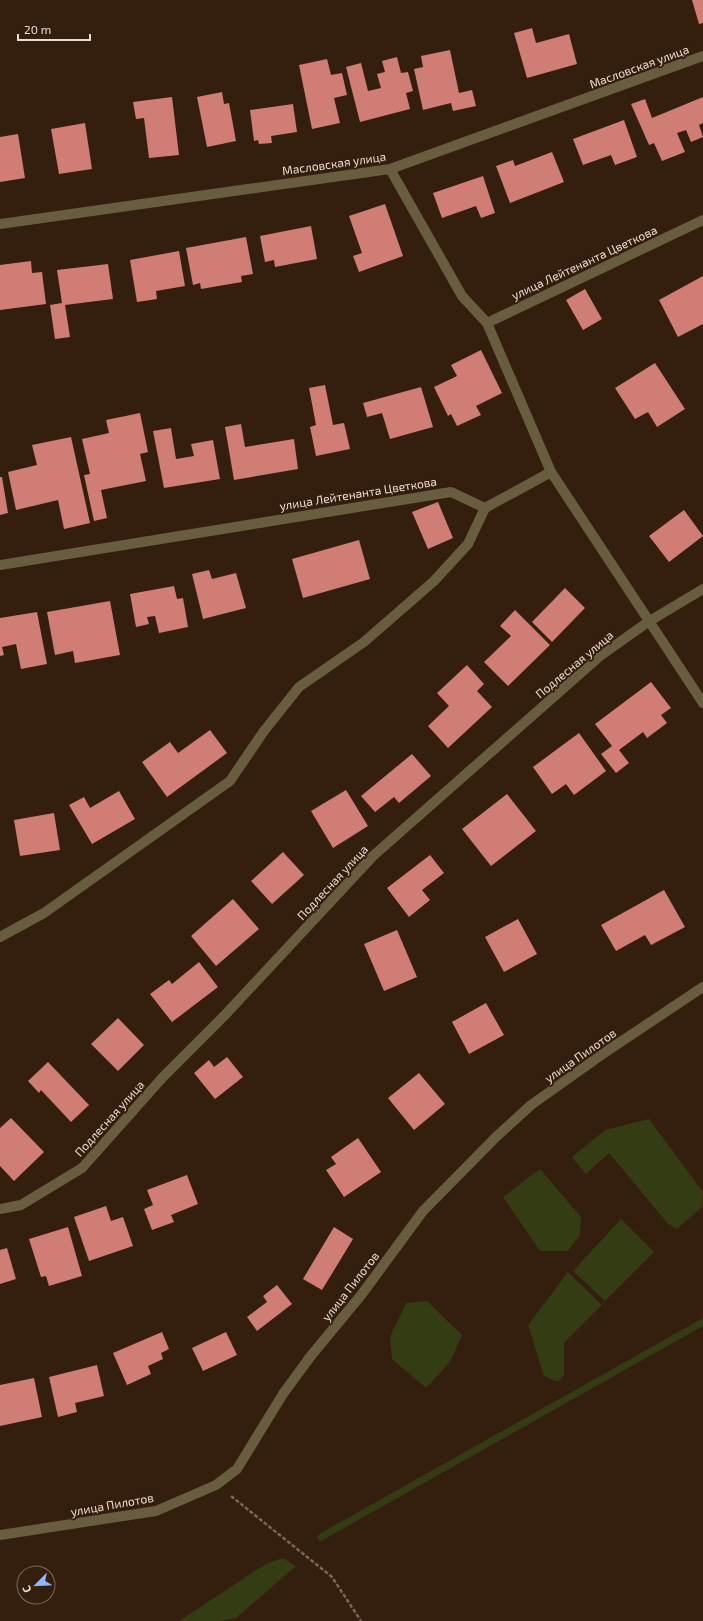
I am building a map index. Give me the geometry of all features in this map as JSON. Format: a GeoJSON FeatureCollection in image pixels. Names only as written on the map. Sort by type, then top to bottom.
{"type":"FeatureCollection","features":[{"type":"Feature","properties":{"kind":"street","name":"Масловская улица"},"geometry":{"type":"LineString","coordinates":[[0,224],[390,169],[703,56]]}},
{"type":"Feature","properties":{"kind":"street"},"geometry":{"type":"LineString","coordinates":[[390,169],[462,296],[487,323],[551,472],[648,622],[703,703]]}},
{"type":"Feature","properties":{"kind":"street","name":"улица Лейтенанта Цветкова"},"geometry":{"type":"LineString","coordinates":[[487,323],[703,220]]}},
{"type":"Feature","properties":{"kind":"street"},"geometry":{"type":"LineString","coordinates":[[0,937],[44,913],[230,780],[264,731],[299,687],[364,642],[434,581],[468,544],[485,508],[551,472]]}},
{"type":"Feature","properties":{"kind":"street","name":"улица Лейтенанта Цветкова"},"geometry":{"type":"LineString","coordinates":[[0,565],[451,492],[485,508]]}},
{"type":"Feature","properties":{"kind":"street","name":"Подлесная улица"},"geometry":{"type":"LineString","coordinates":[[0,1209],[21,1205],[82,1168],[163,1077],[225,1015],[373,856],[600,656],[648,622],[703,589]]}},
{"type":"Feature","properties":{"kind":"street","name":"улица Пилотов"},"geometry":{"type":"LineString","coordinates":[[0,1535],[156,1511],[216,1485],[238,1469],[283,1394],[310,1357],[362,1294],[428,1206],[496,1137],[531,1105],[607,1051],[703,988]]}},
{"type":"Feature","properties":{"kind":"path"},"geometry":{"type":"LineString","coordinates":[[216,1485],[332,1577],[361,1621]]}},
{"type":"Feature","properties":{"kind":"shaded area"},"geometry":{"type":"Polygon","coordinates":[[[649,1119],[703,1192],[702,1207],[677,1229],[668,1224],[609,1153],[586,1174],[572,1157],[605,1130],[649,1119]]]}},
{"type":"Feature","properties":{"kind":"shaded area"},"geometry":{"type":"Polygon","coordinates":[[[540,1169],[581,1217],[580,1235],[568,1251],[540,1251],[503,1197],[540,1169]]]}},
{"type":"Feature","properties":{"kind":"shaded area"},"geometry":{"type":"Polygon","coordinates":[[[621,1219],[654,1252],[605,1301],[573,1271],[621,1219]]]}},
{"type":"Feature","properties":{"kind":"shaded area"},"geometry":{"type":"Polygon","coordinates":[[[568,1272],[602,1305],[564,1343],[564,1375],[558,1382],[544,1376],[528,1325],[568,1272]]]}},
{"type":"Feature","properties":{"kind":"shaded area"},"geometry":{"type":"Polygon","coordinates":[[[427,1301],[462,1335],[450,1362],[426,1388],[392,1359],[390,1337],[406,1303],[427,1301]]]}},
{"type":"Feature","properties":{"kind":"shaded area"},"geometry":{"type":"Polygon","coordinates":[[[283,1558],[296,1566],[236,1618],[220,1621],[179,1621],[266,1564],[283,1558]]]}},
{"type":"Feature","properties":{"kind":"building"},"geometry":{"type":"Polygon","coordinates":[[[692,0],[703,0],[703,23],[699,24],[692,0]]]}},
{"type":"Feature","properties":{"kind":"building"},"geometry":{"type":"Polygon","coordinates":[[[532,28],[536,43],[569,34],[577,64],[527,78],[514,33],[532,28]]]}},
{"type":"Feature","properties":{"kind":"building"},"geometry":{"type":"Polygon","coordinates":[[[450,50],[459,93],[472,90],[476,106],[453,111],[451,103],[423,110],[414,69],[423,67],[421,56],[450,50]]]}},
{"type":"Feature","properties":{"kind":"building"},"geometry":{"type":"Polygon","coordinates":[[[397,57],[401,73],[408,72],[413,91],[406,93],[410,109],[360,122],[346,67],[361,63],[368,91],[381,88],[377,74],[385,72],[382,61],[397,57]]]}},
{"type":"Feature","properties":{"kind":"building"},"geometry":{"type":"Polygon","coordinates":[[[327,59],[331,75],[342,73],[347,95],[334,98],[340,123],[312,129],[299,65],[327,59]]]}},
{"type":"Feature","properties":{"kind":"building"},"geometry":{"type":"Polygon","coordinates":[[[222,92],[224,104],[229,103],[236,141],[207,147],[197,97],[222,92]]]}},
{"type":"Feature","properties":{"kind":"building"},"geometry":{"type":"Polygon","coordinates":[[[172,97],[179,155],[149,158],[144,118],[136,119],[133,102],[172,97]]]}},
{"type":"Feature","properties":{"kind":"building"},"geometry":{"type":"Polygon","coordinates":[[[703,97],[703,123],[699,125],[703,137],[691,142],[686,130],[677,133],[685,152],[662,161],[654,143],[649,145],[631,104],[645,99],[652,118],[703,97]]]}},
{"type":"Feature","properties":{"kind":"building"},"geometry":{"type":"Polygon","coordinates":[[[293,104],[297,132],[271,136],[272,143],[259,144],[258,140],[254,141],[250,110],[293,104]]]}},
{"type":"Feature","properties":{"kind":"building"},"geometry":{"type":"Polygon","coordinates":[[[624,120],[637,157],[615,165],[611,155],[583,165],[573,139],[624,120]]]}},
{"type":"Feature","properties":{"kind":"building"},"geometry":{"type":"Polygon","coordinates":[[[85,123],[92,169],[59,174],[51,129],[85,123]]]}},
{"type":"Feature","properties":{"kind":"building"},"geometry":{"type":"Polygon","coordinates":[[[18,134],[25,178],[0,182],[0,137],[18,134]]]}},
{"type":"Feature","properties":{"kind":"building"},"geometry":{"type":"Polygon","coordinates":[[[552,152],[564,182],[510,203],[496,166],[513,160],[515,166],[552,152]]]}},
{"type":"Feature","properties":{"kind":"building"},"geometry":{"type":"Polygon","coordinates":[[[483,176],[495,213],[481,218],[476,206],[442,218],[433,193],[483,176]]]}},
{"type":"Feature","properties":{"kind":"building"},"geometry":{"type":"Polygon","coordinates":[[[385,204],[403,256],[359,272],[353,256],[362,253],[349,216],[385,204]]]}},
{"type":"Feature","properties":{"kind":"building"},"geometry":{"type":"Polygon","coordinates":[[[311,226],[317,259],[275,267],[274,260],[265,262],[260,236],[311,226]]]}},
{"type":"Feature","properties":{"kind":"building"},"geometry":{"type":"Polygon","coordinates":[[[246,237],[253,274],[241,276],[242,282],[201,289],[200,283],[193,285],[186,248],[246,237]]]}},
{"type":"Feature","properties":{"kind":"building"},"geometry":{"type":"Polygon","coordinates":[[[179,251],[185,286],[156,291],[157,299],[137,302],[130,260],[179,251]]]}},
{"type":"Feature","properties":{"kind":"building"},"geometry":{"type":"Polygon","coordinates":[[[31,261],[32,273],[42,272],[46,304],[0,310],[0,265],[31,261]]]}},
{"type":"Feature","properties":{"kind":"building"},"geometry":{"type":"Polygon","coordinates":[[[108,264],[113,299],[65,305],[70,337],[55,339],[50,305],[62,303],[57,270],[108,264]]]}},
{"type":"Feature","properties":{"kind":"building"},"geometry":{"type":"Polygon","coordinates":[[[703,276],[703,324],[678,337],[659,300],[703,276]]]}},
{"type":"Feature","properties":{"kind":"building"},"geometry":{"type":"Polygon","coordinates":[[[585,289],[602,319],[583,330],[566,300],[585,289]]]}},
{"type":"Feature","properties":{"kind":"building"},"geometry":{"type":"Polygon","coordinates":[[[481,350],[502,393],[476,406],[481,415],[457,426],[451,414],[448,416],[434,387],[457,376],[451,365],[481,350]]]}},
{"type":"Feature","properties":{"kind":"building"},"geometry":{"type":"Polygon","coordinates":[[[655,363],[685,409],[657,427],[648,412],[635,419],[615,388],[655,363]]]}},
{"type":"Feature","properties":{"kind":"building"},"geometry":{"type":"Polygon","coordinates":[[[325,385],[333,425],[344,423],[350,449],[316,456],[310,427],[316,425],[309,388],[325,385]]]}},
{"type":"Feature","properties":{"kind":"building"},"geometry":{"type":"Polygon","coordinates":[[[421,387],[433,427],[390,439],[382,413],[367,417],[363,403],[421,387]]]}},
{"type":"Feature","properties":{"kind":"building"},"geometry":{"type":"Polygon","coordinates":[[[140,413],[148,452],[140,454],[146,481],[101,490],[107,518],[94,521],[84,475],[90,474],[82,439],[109,433],[106,420],[140,413]]]}},
{"type":"Feature","properties":{"kind":"building"},"geometry":{"type":"Polygon","coordinates":[[[241,424],[245,447],[294,439],[298,469],[234,480],[225,427],[241,424]]]}},
{"type":"Feature","properties":{"kind":"building"},"geometry":{"type":"Polygon","coordinates":[[[171,428],[176,459],[194,456],[191,444],[213,440],[220,479],[164,488],[153,431],[171,428]]]}},
{"type":"Feature","properties":{"kind":"building"},"geometry":{"type":"Polygon","coordinates":[[[71,437],[90,523],[64,529],[58,500],[16,510],[8,472],[37,465],[32,445],[71,437]]]}},
{"type":"Feature","properties":{"kind":"building"},"geometry":{"type":"Polygon","coordinates":[[[0,477],[2,477],[8,513],[0,515],[0,477]]]}},
{"type":"Feature","properties":{"kind":"building"},"geometry":{"type":"Polygon","coordinates":[[[438,502],[453,538],[428,549],[412,512],[438,502]]]}},
{"type":"Feature","properties":{"kind":"building"},"geometry":{"type":"Polygon","coordinates":[[[684,510],[703,536],[669,562],[649,536],[684,510]]]}},
{"type":"Feature","properties":{"kind":"building"},"geometry":{"type":"Polygon","coordinates":[[[359,540],[370,579],[303,598],[292,559],[359,540]]]}},
{"type":"Feature","properties":{"kind":"building"},"geometry":{"type":"Polygon","coordinates":[[[209,570],[212,579],[236,573],[246,608],[203,619],[192,574],[209,570]]]}},
{"type":"Feature","properties":{"kind":"building"},"geometry":{"type":"Polygon","coordinates":[[[174,586],[177,599],[183,598],[188,627],[159,633],[155,616],[147,617],[149,624],[136,627],[130,594],[174,586]]]}},
{"type":"Feature","properties":{"kind":"building"},"geometry":{"type":"Polygon","coordinates":[[[565,588],[585,608],[552,642],[532,622],[565,588]]]}},
{"type":"Feature","properties":{"kind":"building"},"geometry":{"type":"Polygon","coordinates":[[[110,601],[120,655],[75,663],[73,651],[55,655],[47,612],[110,601]]]}},
{"type":"Feature","properties":{"kind":"building"},"geometry":{"type":"Polygon","coordinates":[[[515,610],[550,645],[508,686],[484,662],[511,636],[500,626],[515,610]]]}},
{"type":"Feature","properties":{"kind":"building"},"geometry":{"type":"Polygon","coordinates":[[[37,612],[47,664],[21,669],[16,644],[2,647],[4,655],[0,656],[0,618],[37,612]]]}},
{"type":"Feature","properties":{"kind":"building"},"geometry":{"type":"Polygon","coordinates":[[[467,665],[484,684],[477,691],[492,707],[448,748],[428,726],[449,706],[437,693],[467,665]]]}},
{"type":"Feature","properties":{"kind":"building"},"geometry":{"type":"Polygon","coordinates":[[[651,682],[671,708],[661,715],[667,723],[647,738],[643,732],[619,750],[629,763],[616,773],[601,754],[612,746],[595,724],[651,682]]]}},
{"type":"Feature","properties":{"kind":"building"},"geometry":{"type":"Polygon","coordinates":[[[210,730],[227,753],[167,797],[142,762],[170,742],[178,753],[210,730]]]}},
{"type":"Feature","properties":{"kind":"building"},"geometry":{"type":"Polygon","coordinates":[[[579,733],[606,771],[574,795],[566,784],[552,794],[533,767],[579,733]]]}},
{"type":"Feature","properties":{"kind":"building"},"geometry":{"type":"Polygon","coordinates":[[[412,754],[431,776],[399,803],[394,797],[375,812],[361,796],[412,754]]]}},
{"type":"Feature","properties":{"kind":"building"},"geometry":{"type":"Polygon","coordinates":[[[346,790],[368,826],[333,848],[311,811],[346,790]]]}},
{"type":"Feature","properties":{"kind":"building"},"geometry":{"type":"Polygon","coordinates":[[[119,791],[135,819],[92,844],[69,805],[84,797],[90,808],[119,791]]]}},
{"type":"Feature","properties":{"kind":"building"},"geometry":{"type":"Polygon","coordinates":[[[507,794],[536,831],[491,866],[462,829],[507,794]]]}},
{"type":"Feature","properties":{"kind":"building"},"geometry":{"type":"Polygon","coordinates":[[[54,813],[60,850],[20,856],[14,820],[54,813]]]}},
{"type":"Feature","properties":{"kind":"building"},"geometry":{"type":"Polygon","coordinates":[[[283,852],[304,875],[272,904],[251,881],[283,852]]]}},
{"type":"Feature","properties":{"kind":"building"},"geometry":{"type":"Polygon","coordinates":[[[430,855],[444,873],[422,890],[430,900],[409,917],[387,888],[430,855]]]}},
{"type":"Feature","properties":{"kind":"building"},"geometry":{"type":"Polygon","coordinates":[[[664,890],[685,927],[651,945],[645,935],[616,951],[601,925],[664,890]]]}},
{"type":"Feature","properties":{"kind":"building"},"geometry":{"type":"Polygon","coordinates":[[[233,899],[259,929],[216,966],[191,936],[233,899]]]}},
{"type":"Feature","properties":{"kind":"building"},"geometry":{"type":"Polygon","coordinates":[[[518,919],[537,954],[504,972],[485,937],[518,919]]]}},
{"type":"Feature","properties":{"kind":"building"},"geometry":{"type":"Polygon","coordinates":[[[397,930],[417,977],[384,991],[364,944],[397,930]]]}},
{"type":"Feature","properties":{"kind":"building"},"geometry":{"type":"Polygon","coordinates":[[[199,962],[218,987],[172,1022],[150,994],[169,980],[172,984],[199,962]]]}},
{"type":"Feature","properties":{"kind":"building"},"geometry":{"type":"Polygon","coordinates":[[[486,1003],[504,1035],[469,1054],[452,1022],[486,1003]]]}},
{"type":"Feature","properties":{"kind":"building"},"geometry":{"type":"Polygon","coordinates":[[[118,1018],[144,1045],[118,1071],[91,1044],[118,1018]]]}},
{"type":"Feature","properties":{"kind":"building"},"geometry":{"type":"Polygon","coordinates":[[[227,1057],[243,1077],[215,1099],[194,1073],[209,1060],[214,1067],[227,1057]]]}},
{"type":"Feature","properties":{"kind":"building"},"geometry":{"type":"Polygon","coordinates":[[[48,1062],[89,1105],[71,1122],[41,1090],[39,1093],[28,1081],[48,1062]]]}},
{"type":"Feature","properties":{"kind":"building"},"geometry":{"type":"Polygon","coordinates":[[[419,1073],[445,1104],[414,1130],[388,1098],[419,1073]]]}},
{"type":"Feature","properties":{"kind":"building"},"geometry":{"type":"Polygon","coordinates":[[[11,1118],[44,1152],[14,1181],[0,1166],[0,1128],[11,1118]]]}},
{"type":"Feature","properties":{"kind":"building"},"geometry":{"type":"Polygon","coordinates":[[[358,1138],[381,1172],[344,1197],[326,1170],[336,1164],[331,1157],[358,1138]]]}},
{"type":"Feature","properties":{"kind":"building"},"geometry":{"type":"Polygon","coordinates":[[[187,1175],[198,1204],[171,1215],[174,1222],[152,1230],[144,1209],[153,1205],[147,1190],[187,1175]]]}},
{"type":"Feature","properties":{"kind":"building"},"geometry":{"type":"Polygon","coordinates":[[[106,1206],[111,1221],[123,1217],[133,1246],[89,1261],[74,1217],[106,1206]]]}},
{"type":"Feature","properties":{"kind":"building"},"geometry":{"type":"Polygon","coordinates":[[[68,1227],[82,1276],[49,1286],[46,1276],[41,1277],[29,1239],[68,1227]]]}},
{"type":"Feature","properties":{"kind":"building"},"geometry":{"type":"Polygon","coordinates":[[[334,1227],[353,1239],[322,1290],[303,1279],[334,1227]]]}},
{"type":"Feature","properties":{"kind":"building"},"geometry":{"type":"Polygon","coordinates":[[[7,1248],[16,1279],[0,1284],[0,1250],[7,1248]]]}},
{"type":"Feature","properties":{"kind":"building"},"geometry":{"type":"Polygon","coordinates":[[[277,1285],[292,1304],[257,1331],[247,1317],[267,1302],[263,1296],[277,1285]]]}},
{"type":"Feature","properties":{"kind":"building"},"geometry":{"type":"Polygon","coordinates":[[[162,1332],[169,1349],[161,1353],[163,1359],[148,1366],[151,1374],[127,1385],[113,1353],[162,1332]]]}},
{"type":"Feature","properties":{"kind":"building"},"geometry":{"type":"Polygon","coordinates":[[[226,1332],[237,1355],[203,1371],[192,1348],[226,1332]]]}},
{"type":"Feature","properties":{"kind":"building"},"geometry":{"type":"Polygon","coordinates":[[[97,1365],[104,1396],[75,1403],[77,1412],[58,1417],[49,1377],[97,1365]]]}},
{"type":"Feature","properties":{"kind":"building"},"geometry":{"type":"Polygon","coordinates":[[[34,1378],[42,1417],[0,1426],[0,1385],[34,1378]]]}},
{"type":"Feature","properties":{"kind":"waterway"},"geometry":{"type":"LineString","coordinates":[[321,1537],[703,1322]]}}]}
